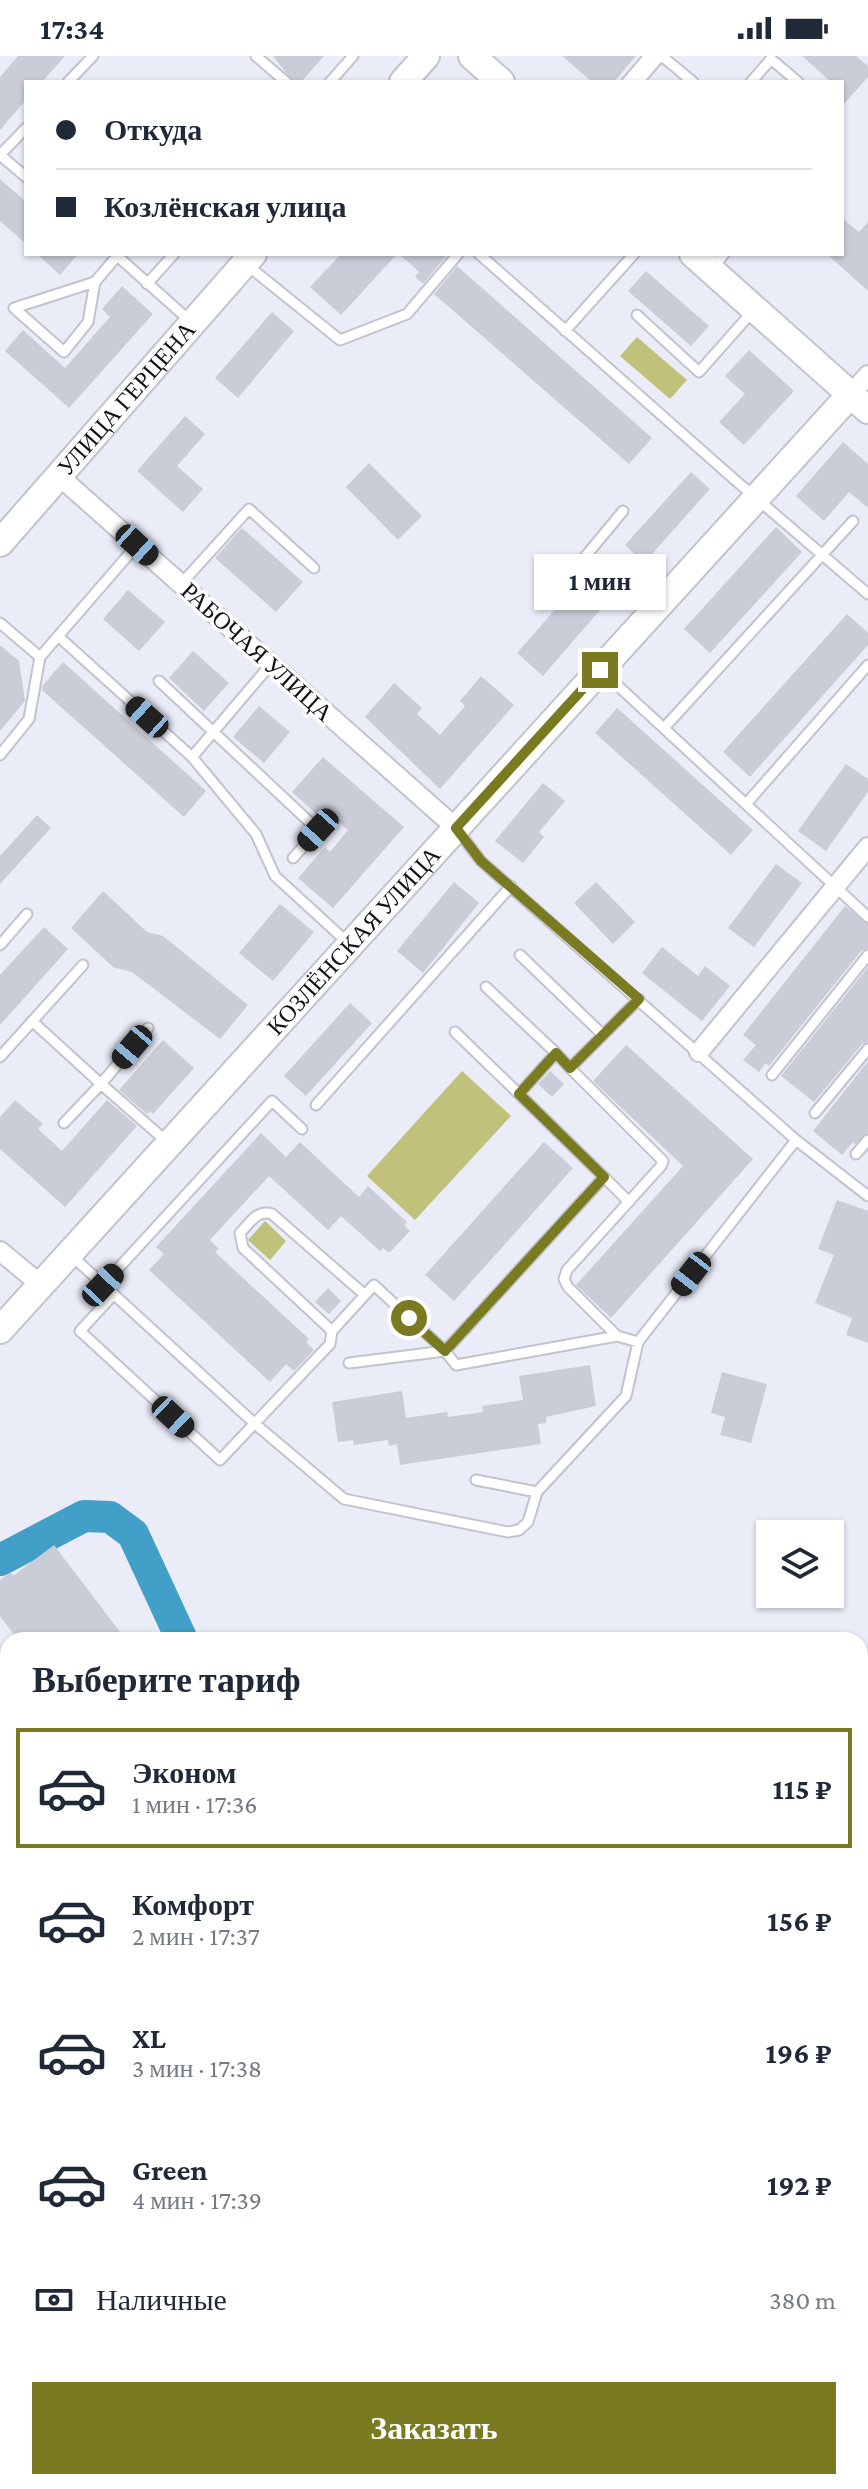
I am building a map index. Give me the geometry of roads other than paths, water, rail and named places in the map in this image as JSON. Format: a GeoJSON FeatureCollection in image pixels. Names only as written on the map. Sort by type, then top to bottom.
{"type":"FeatureCollection","features":[{"type":"Feature","properties":{"kind":"street"},"geometry":{"type":"LineString","coordinates":[[405,80],[426,56]]}},
{"type":"Feature","properties":{"kind":"street"},"geometry":{"type":"LineString","coordinates":[[472,56],[499,80]]}},
{"type":"Feature","properties":{"kind":"street","name":"УЛИЦА ГЕРЦЕНА"},"geometry":{"type":"LineString","coordinates":[[0,543],[249,259]]}},
{"type":"Feature","properties":{"kind":"street"},"geometry":{"type":"LineString","coordinates":[[709,259],[755,309],[859,403]]}},
{"type":"Feature","properties":{"kind":"street","name":"КОЗЛЁНСКАЯ УЛИЦА"},"geometry":{"type":"LineString","coordinates":[[0,1330],[756,499],[859,403],[868,375]]}},
{"type":"Feature","properties":{"kind":"street","name":"РАБОЧАЯ УЛИЦА"},"geometry":{"type":"LineString","coordinates":[[59,476],[456,828]]}},
{"type":"Feature","properties":{"kind":"street"},"geometry":{"type":"LineString","coordinates":[[699,1052],[868,847]]}},
{"type":"Feature","properties":{"kind":"street"},"geometry":{"type":"LineString","coordinates":[[0,1251],[40,1284]]}},
{"type":"Feature","properties":{"kind":"lane"},"geometry":{"type":"LineString","coordinates":[[70,80],[93,56]]}},
{"type":"Feature","properties":{"kind":"lane"},"geometry":{"type":"LineString","coordinates":[[256,56],[284,80]]}},
{"type":"Feature","properties":{"kind":"lane"},"geometry":{"type":"LineString","coordinates":[[332,80],[353,56]]}},
{"type":"Feature","properties":{"kind":"lane"},"geometry":{"type":"LineString","coordinates":[[629,80],[649,56]]}},
{"type":"Feature","properties":{"kind":"lane"},"geometry":{"type":"LineString","coordinates":[[640,80],[661,56],[691,80]]}},
{"type":"Feature","properties":{"kind":"lane"},"geometry":{"type":"LineString","coordinates":[[753,80],[771,59],[796,80]]}},
{"type":"Feature","properties":{"kind":"lane"},"geometry":{"type":"LineString","coordinates":[[24,130],[0,155],[24,175]]}},
{"type":"Feature","properties":{"kind":"lane"},"geometry":{"type":"LineString","coordinates":[[95,282],[14,308],[64,352],[88,322],[95,282],[115,256]]}},
{"type":"Feature","properties":{"kind":"lane"},"geometry":{"type":"LineString","coordinates":[[117,256],[192,323]]}},
{"type":"Feature","properties":{"kind":"lane"},"geometry":{"type":"LineString","coordinates":[[147,284],[172,256]]}},
{"type":"Feature","properties":{"kind":"lane"},"geometry":{"type":"LineString","coordinates":[[249,259],[340,340],[407,314],[456,256]]}},
{"type":"Feature","properties":{"kind":"lane"},"geometry":{"type":"LineString","coordinates":[[481,256],[868,594]]}},
{"type":"Feature","properties":{"kind":"lane"},"geometry":{"type":"LineString","coordinates":[[565,331],[632,256]]}},
{"type":"Feature","properties":{"kind":"lane"},"geometry":{"type":"LineString","coordinates":[[637,315],[699,372],[755,309]]}},
{"type":"Feature","properties":{"kind":"lane"},"geometry":{"type":"LineString","coordinates":[[181,584],[249,509],[314,568]]}},
{"type":"Feature","properties":{"kind":"lane"},"geometry":{"type":"LineString","coordinates":[[623,511],[584,558],[651,614]]}},
{"type":"Feature","properties":{"kind":"lane"},"geometry":{"type":"LineString","coordinates":[[664,728],[853,521]]}},
{"type":"Feature","properties":{"kind":"lane"},"geometry":{"type":"LineString","coordinates":[[0,755],[29,719],[40,657],[137,545]]}},
{"type":"Feature","properties":{"kind":"lane"},"geometry":{"type":"LineString","coordinates":[[0,623],[40,657]]}},
{"type":"Feature","properties":{"kind":"lane"},"geometry":{"type":"LineString","coordinates":[[58,636],[192,757],[256,834],[275,876],[350,945]]}},
{"type":"Feature","properties":{"kind":"lane"},"geometry":{"type":"LineString","coordinates":[[192,757],[271,664]]}},
{"type":"Feature","properties":{"kind":"lane"},"geometry":{"type":"LineString","coordinates":[[746,804],[868,665]]}},
{"type":"Feature","properties":{"kind":"lane"},"geometry":{"type":"LineString","coordinates":[[600,670],[868,917]]}},
{"type":"Feature","properties":{"kind":"lane"},"geometry":{"type":"LineString","coordinates":[[159,681],[318,830],[293,858]]}},
{"type":"Feature","properties":{"kind":"lane"},"geometry":{"type":"LineString","coordinates":[[456,828],[481,861],[796,1140],[868,1196]]}},
{"type":"Feature","properties":{"kind":"lane"},"geometry":{"type":"LineString","coordinates":[[316,1105],[511,886]]}},
{"type":"Feature","properties":{"kind":"lane"},"geometry":{"type":"LineString","coordinates":[[0,944],[27,914]]}},
{"type":"Feature","properties":{"kind":"lane"},"geometry":{"type":"LineString","coordinates":[[520,955],[603,1035]]}},
{"type":"Feature","properties":{"kind":"lane"},"geometry":{"type":"LineString","coordinates":[[772,1075],[868,955]]}},
{"type":"Feature","properties":{"kind":"lane"},"geometry":{"type":"LineString","coordinates":[[0,1057],[83,965]]}},
{"type":"Feature","properties":{"kind":"lane"},"geometry":{"type":"LineString","coordinates":[[486,987],[661,1156],[661,1166],[567,1270],[564,1279],[568,1287],[617,1336]]}},
{"type":"Feature","properties":{"kind":"lane"},"geometry":{"type":"LineString","coordinates":[[570,1068],[639,999]]}},
{"type":"Feature","properties":{"kind":"lane"},"geometry":{"type":"LineString","coordinates":[[32,1021],[168,1143]]}},
{"type":"Feature","properties":{"kind":"lane"},"geometry":{"type":"LineString","coordinates":[[64,1123],[148,1028]]}},
{"type":"Feature","properties":{"kind":"lane"},"geometry":{"type":"LineString","coordinates":[[455,1032],[629,1202]]}},
{"type":"Feature","properties":{"kind":"lane"},"geometry":{"type":"LineString","coordinates":[[815,1113],[868,1049]]}},
{"type":"Feature","properties":{"kind":"lane"},"geometry":{"type":"LineString","coordinates":[[519,1094],[556,1053]]}},
{"type":"Feature","properties":{"kind":"lane"},"geometry":{"type":"LineString","coordinates":[[103,1285],[272,1101],[302,1129]]}},
{"type":"Feature","properties":{"kind":"lane"},"geometry":{"type":"LineString","coordinates":[[69,1252],[254,1423],[344,1499],[508,1532],[519,1530],[528,1522],[537,1492],[626,1396],[638,1342],[796,1140]]}},
{"type":"Feature","properties":{"kind":"lane"},"geometry":{"type":"LineString","coordinates":[[856,1154],[868,1140]]}},
{"type":"Feature","properties":{"kind":"lane"},"geometry":{"type":"LineString","coordinates":[[349,1363],[445,1351],[604,1177]]}},
{"type":"Feature","properties":{"kind":"lane"},"geometry":{"type":"LineString","coordinates":[[332,1331],[243,1248],[240,1233],[261,1213],[272,1214],[365,1295]]}},
{"type":"Feature","properties":{"kind":"lane"},"geometry":{"type":"LineString","coordinates":[[114,1294],[80,1331],[220,1460],[330,1344],[332,1331],[374,1285],[456,1365],[617,1336],[638,1342]]}},
{"type":"Feature","properties":{"kind":"lane"},"geometry":{"type":"LineString","coordinates":[[476,1480],[537,1492]]}},
{"type":"Feature","properties":{"kind":"waterway"},"geometry":{"type":"LineString","coordinates":[[0,1560],[84,1516],[110,1517],[133,1534],[178,1632]]}}]}
